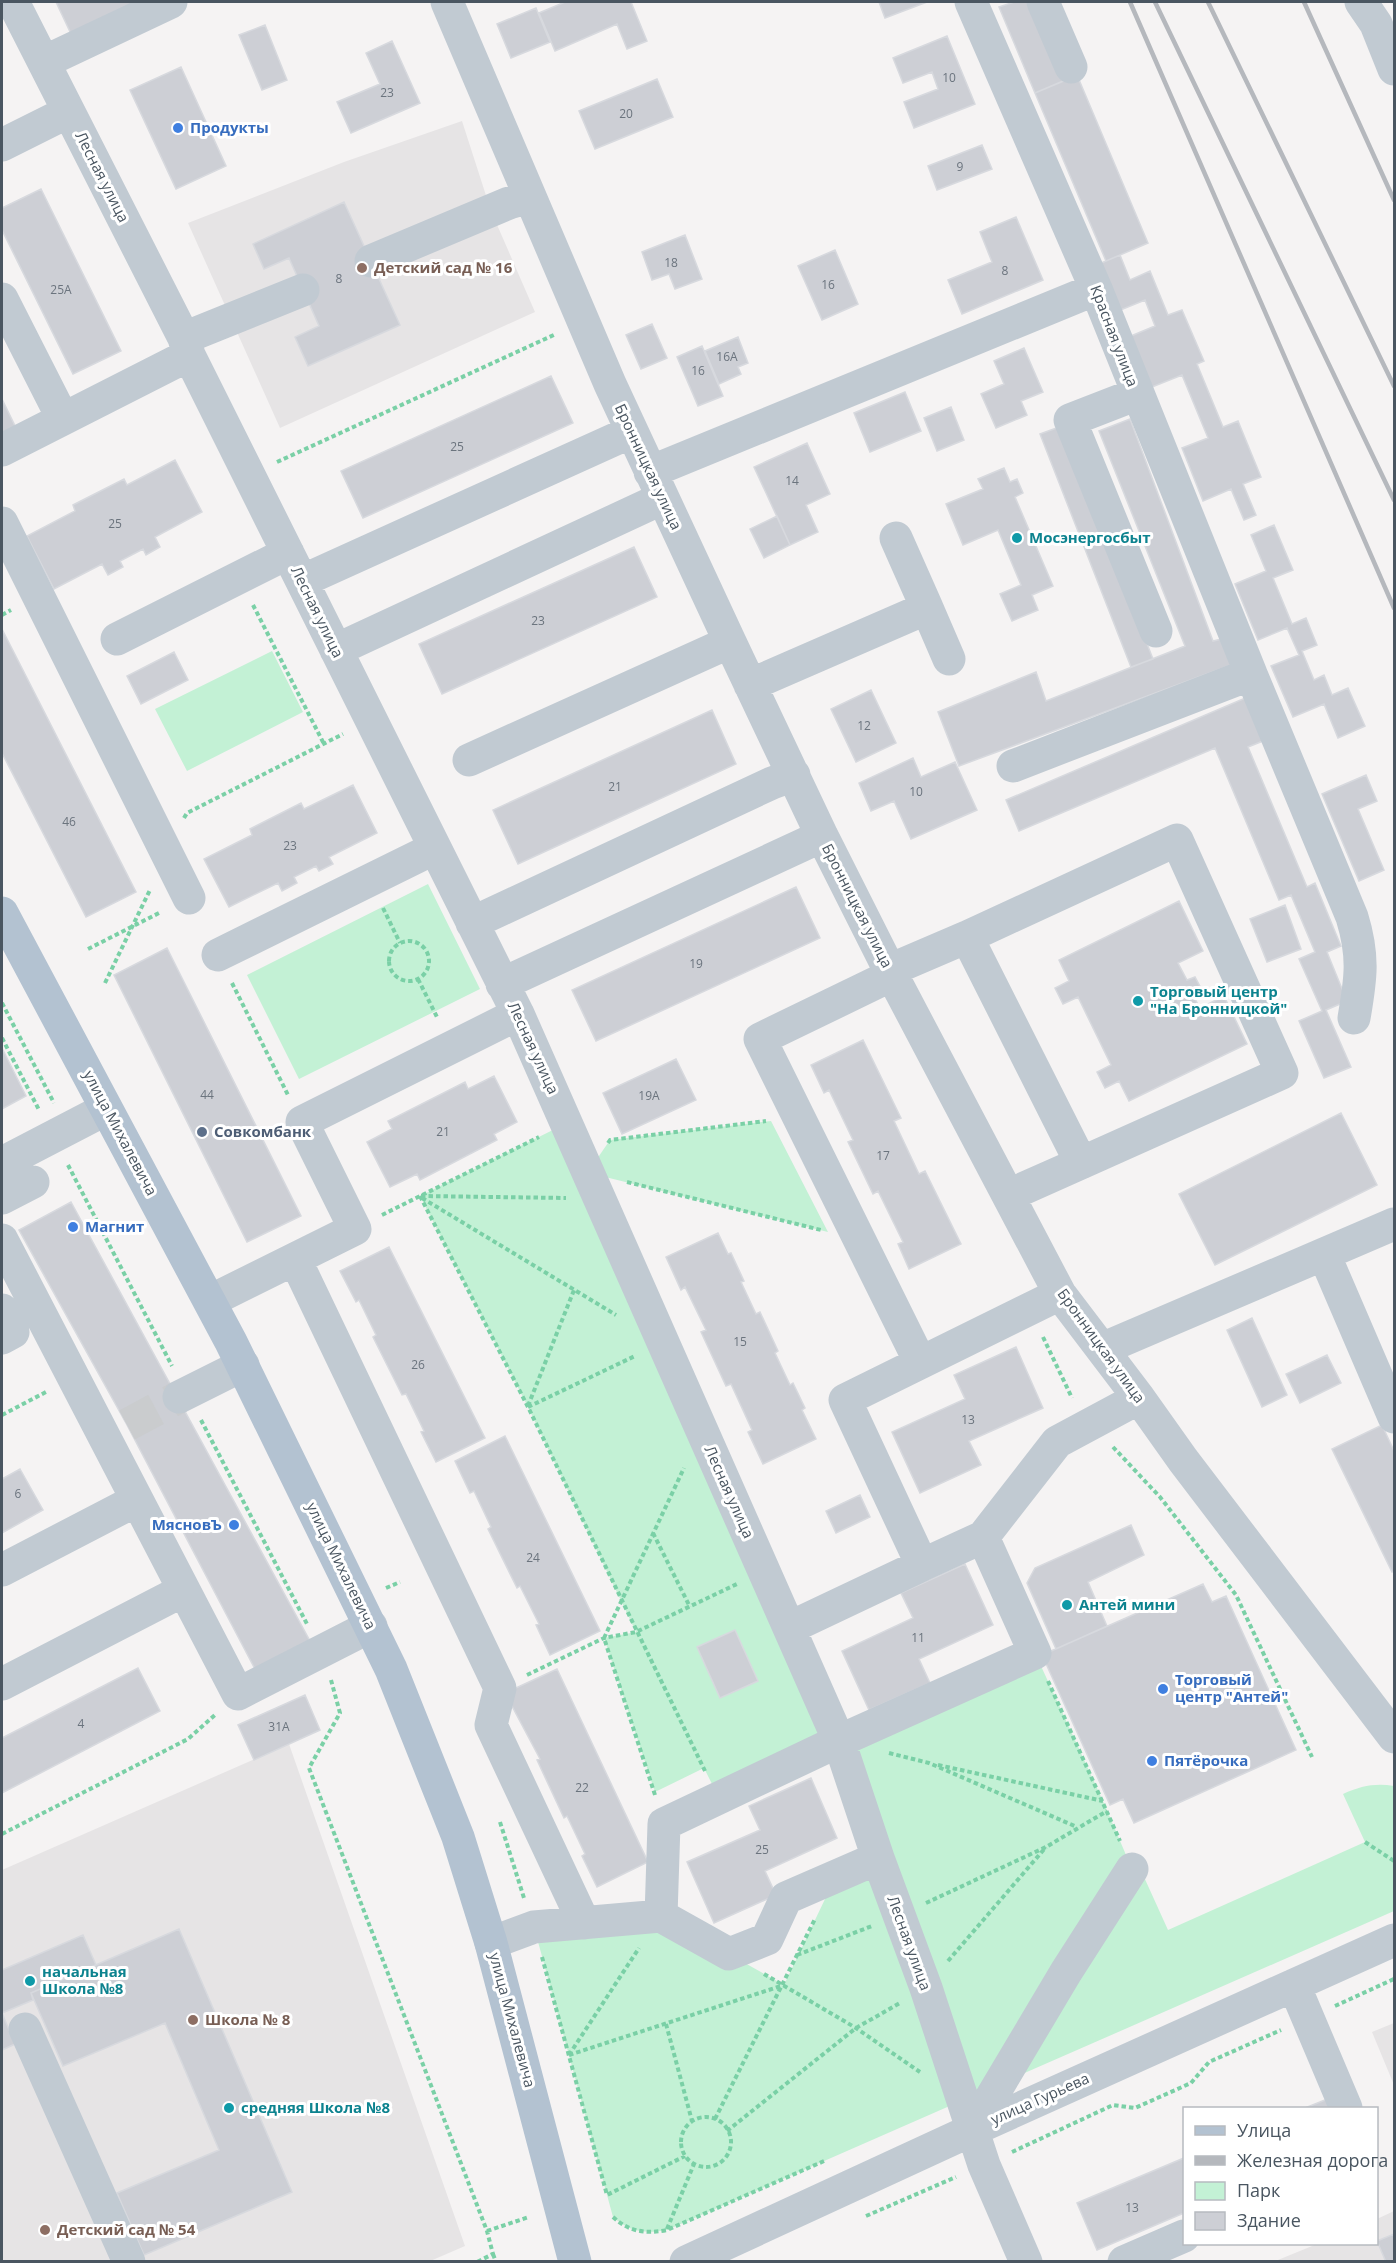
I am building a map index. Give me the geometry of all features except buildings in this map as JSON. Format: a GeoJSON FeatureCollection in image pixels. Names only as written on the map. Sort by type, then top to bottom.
{"type":"FeatureCollection","features":[{"type":"Feature","properties":{"kind":"main road","name":"улица Михалевича"},"geometry":{"type":"LineString","coordinates":[[2,913],[210,1301],[392,1669],[458,1837],[491,1943],[575,2262]]}},
{"type":"Feature","properties":{"kind":"street","name":"Лесная улица"},"geometry":{"type":"LineString","coordinates":[[13,2],[518,1014],[567,1123],[839,1741],[878,1858],[926,1988],[984,2165],[1026,2262]]}},
{"type":"Feature","properties":{"kind":"street"},"geometry":{"type":"LineString","coordinates":[[44,62],[171,2]]}},
{"type":"Feature","properties":{"kind":"street","name":"Бронницкая улица"},"geometry":{"type":"LineString","coordinates":[[447,2],[631,432],[750,685],[822,836],[891,972],[1060,1294],[1204,1488],[1395,1737]]}},
{"type":"Feature","properties":{"kind":"street","name":"Красная улица"},"geometry":{"type":"LineString","coordinates":[[971,2],[1096,289],[1251,674],[1347,901],[1361,956],[1354,1018]]}},
{"type":"Feature","properties":{"kind":"street"},"geometry":{"type":"LineString","coordinates":[[1043,2],[1071,67]]}},
{"type":"Feature","properties":{"kind":"street"},"geometry":{"type":"LineString","coordinates":[[1377,14],[1395,69]]}},
{"type":"Feature","properties":{"kind":"street"},"geometry":{"type":"LineString","coordinates":[[2,145],[68,112]]}},
{"type":"Feature","properties":{"kind":"street"},"geometry":{"type":"LineString","coordinates":[[371,261],[509,203],[530,197]]}},
{"type":"Feature","properties":{"kind":"street"},"geometry":{"type":"LineString","coordinates":[[336,650],[657,485],[1096,289]]}},
{"type":"Feature","properties":{"kind":"street"},"geometry":{"type":"LineString","coordinates":[[2,450],[63,419],[186,346],[303,290]]}},
{"type":"Feature","properties":{"kind":"street"},"geometry":{"type":"LineString","coordinates":[[2,299],[63,419]]}},
{"type":"Feature","properties":{"kind":"street"},"geometry":{"type":"LineString","coordinates":[[1137,394],[1070,420],[1156,631]]}},
{"type":"Feature","properties":{"kind":"street"},"geometry":{"type":"LineString","coordinates":[[117,639],[240,578],[295,567],[631,432]]}},
{"type":"Feature","properties":{"kind":"street"},"geometry":{"type":"LineString","coordinates":[[2,523],[189,898]]}},
{"type":"Feature","properties":{"kind":"street"},"geometry":{"type":"LineString","coordinates":[[896,538],[949,659]]}},
{"type":"Feature","properties":{"kind":"street"},"geometry":{"type":"LineString","coordinates":[[750,685],[927,608]]}},
{"type":"Feature","properties":{"kind":"street"},"geometry":{"type":"LineString","coordinates":[[469,760],[730,642]]}},
{"type":"Feature","properties":{"kind":"street"},"geometry":{"type":"LineString","coordinates":[[1013,766],[1251,674]]}},
{"type":"Feature","properties":{"kind":"street"},"geometry":{"type":"LineString","coordinates":[[472,923],[772,783],[794,776]]}},
{"type":"Feature","properties":{"kind":"street"},"geometry":{"type":"LineString","coordinates":[[502,984],[822,836]]}},
{"type":"Feature","properties":{"kind":"street"},"geometry":{"type":"LineString","coordinates":[[920,1362],[760,1039],[891,972],[1177,840],[1282,1073],[1009,1196]]}},
{"type":"Feature","properties":{"kind":"street"},"geometry":{"type":"LineString","coordinates":[[218,955],[435,848]]}},
{"type":"Feature","properties":{"kind":"street"},"geometry":{"type":"LineString","coordinates":[[968,937],[1081,1163]]}},
{"type":"Feature","properties":{"kind":"street"},"geometry":{"type":"LineString","coordinates":[[210,1301],[355,1229],[302,1122],[518,1014]]}},
{"type":"Feature","properties":{"kind":"street"},"geometry":{"type":"LineString","coordinates":[[2,1163],[106,1109]]}},
{"type":"Feature","properties":{"kind":"street"},"geometry":{"type":"LineString","coordinates":[[2,1198],[33,1182]]}},
{"type":"Feature","properties":{"kind":"street"},"geometry":{"type":"LineString","coordinates":[[1102,1349],[1395,1224]]}},
{"type":"Feature","properties":{"kind":"street"},"geometry":{"type":"LineString","coordinates":[[2,1240],[73,1378],[115,1431],[137,1500],[238,1695],[370,1626]]}},
{"type":"Feature","properties":{"kind":"street"},"geometry":{"type":"LineString","coordinates":[[1324,1254],[1395,1417]]}},
{"type":"Feature","properties":{"kind":"street"},"geometry":{"type":"LineString","coordinates":[[295,1259],[500,1688],[491,1725],[584,1923]]}},
{"type":"Feature","properties":{"kind":"street"},"geometry":{"type":"LineString","coordinates":[[922,1565],[845,1400],[1060,1294]]}},
{"type":"Feature","properties":{"kind":"street"},"geometry":{"type":"LineString","coordinates":[[2,1310],[13,1332],[2,1338]]}},
{"type":"Feature","properties":{"kind":"street"},"geometry":{"type":"LineString","coordinates":[[183,1395],[243,1365]]}},
{"type":"Feature","properties":{"kind":"street"},"geometry":{"type":"LineString","coordinates":[[789,1628],[983,1537],[1057,1442],[1139,1398]]}},
{"type":"Feature","properties":{"kind":"street"},"geometry":{"type":"LineString","coordinates":[[2,1570],[137,1500]]}},
{"type":"Feature","properties":{"kind":"street"},"geometry":{"type":"LineString","coordinates":[[661,1916],[664,1824],[839,1741],[1035,1653],[983,1537]]}},
{"type":"Feature","properties":{"kind":"street"},"geometry":{"type":"LineString","coordinates":[[2,1684],[184,1590]]}},
{"type":"Feature","properties":{"kind":"street"},"geometry":{"type":"LineString","coordinates":[[491,1943],[534,1927],[661,1916],[729,1954],[767,1939],[786,1898],[878,1858]]}},
{"type":"Feature","properties":{"kind":"street"},"geometry":{"type":"LineString","coordinates":[[972,2130],[1066,1972],[1132,1869]]}},
{"type":"Feature","properties":{"kind":"street","name":"улица Гурьева"},"geometry":{"type":"LineString","coordinates":[[686,2262],[972,2130],[1395,1940]]}},
{"type":"Feature","properties":{"kind":"street"},"geometry":{"type":"LineString","coordinates":[[1294,1985],[1345,2107]]}},
{"type":"Feature","properties":{"kind":"street"},"geometry":{"type":"LineString","coordinates":[[25,2029],[129,2262]]}},
{"type":"Feature","properties":{"kind":"street"},"geometry":{"type":"LineString","coordinates":[[1132,2260],[1183,2237]]}},
{"type":"Feature","properties":{"kind":"path"},"geometry":{"type":"LineString","coordinates":[[249,475],[583,321]]}},
{"type":"Feature","properties":{"kind":"path"},"geometry":{"type":"LineString","coordinates":[[240,578],[324,744]]}},
{"type":"Feature","properties":{"kind":"path"},"geometry":{"type":"LineString","coordinates":[[105,983],[187,813],[371,720]]}},
{"type":"Feature","properties":{"kind":"path"},"geometry":{"type":"LineString","coordinates":[[369,880],[400,943]]}},
{"type":"Feature","properties":{"kind":"path"},"geometry":{"type":"LineString","coordinates":[[88,949],[189,898]]}},
{"type":"Feature","properties":{"kind":"path"},"geometry":{"type":"LineString","coordinates":[[412,941],[424,947],[429,958],[427,970],[418,979],[406,981],[394,975],[389,964],[391,952],[400,943],[412,941]]}},
{"type":"Feature","properties":{"kind":"path"},"geometry":{"type":"LineString","coordinates":[[218,955],[302,1122]]}},
{"type":"Feature","properties":{"kind":"path"},"geometry":{"type":"LineString","coordinates":[[418,979],[452,1047]]}},
{"type":"Feature","properties":{"kind":"path"},"geometry":{"type":"LineString","coordinates":[[2,1003],[60,1133],[183,1395],[321,1652],[340,1713],[309,1768],[487,2231],[496,2262]]}},
{"type":"Feature","properties":{"kind":"path"},"geometry":{"type":"LineString","coordinates":[[2,1038],[60,1133]]}},
{"type":"Feature","properties":{"kind":"path"},"geometry":{"type":"LineString","coordinates":[[594,1185],[610,1140],[799,1117]]}},
{"type":"Feature","properties":{"kind":"path"},"geometry":{"type":"LineString","coordinates":[[355,1229],[567,1123]]}},
{"type":"Feature","properties":{"kind":"path"},"geometry":{"type":"LineString","coordinates":[[420,1196],[594,1185],[860,1240]]}},
{"type":"Feature","properties":{"kind":"path"},"geometry":{"type":"LineString","coordinates":[[420,1196],[623,1319]]}},
{"type":"Feature","properties":{"kind":"path"},"geometry":{"type":"LineString","coordinates":[[420,1196],[528,1407],[719,1798]]}},
{"type":"Feature","properties":{"kind":"path"},"geometry":{"type":"LineString","coordinates":[[528,1407],[574,1290]]}},
{"type":"Feature","properties":{"kind":"path"},"geometry":{"type":"LineString","coordinates":[[528,1407],[663,1342]]}},
{"type":"Feature","properties":{"kind":"path"},"geometry":{"type":"LineString","coordinates":[[2,1415],[73,1378]]}},
{"type":"Feature","properties":{"kind":"path"},"geometry":{"type":"LineString","coordinates":[[664,1824],[604,1638],[702,1431]]}},
{"type":"Feature","properties":{"kind":"path"},"geometry":{"type":"LineString","coordinates":[[653,1533],[690,1607]]}},
{"type":"Feature","properties":{"kind":"path"},"geometry":{"type":"LineString","coordinates":[[500,1688],[604,1638],[636,1632],[764,1571]]}},
{"type":"Feature","properties":{"kind":"path"},"geometry":{"type":"LineString","coordinates":[[1035,1653],[1132,1869]]}},
{"type":"Feature","properties":{"kind":"path"},"geometry":{"type":"LineString","coordinates":[[2,1834],[188,1739],[238,1695]]}},
{"type":"Feature","properties":{"kind":"path"},"geometry":{"type":"LineString","coordinates":[[884,1752],[1103,1801]]}},
{"type":"Feature","properties":{"kind":"path"},"geometry":{"type":"LineString","coordinates":[[929,1763],[1077,1827]]}},
{"type":"Feature","properties":{"kind":"path"},"geometry":{"type":"LineString","coordinates":[[797,1955],[899,1915],[1046,1847],[1107,1811]]}},
{"type":"Feature","properties":{"kind":"path"},"geometry":{"type":"LineString","coordinates":[[497,1815],[534,1927],[607,2195],[685,2156]]}},
{"type":"Feature","properties":{"kind":"path"},"geometry":{"type":"LineString","coordinates":[[1365,1842],[1395,1861]]}},
{"type":"Feature","properties":{"kind":"path"},"geometry":{"type":"LineString","coordinates":[[715,2119],[784,1985],[836,1876]]}},
{"type":"Feature","properties":{"kind":"path"},"geometry":{"type":"LineString","coordinates":[[569,2055],[661,1916]]}},
{"type":"Feature","properties":{"kind":"path"},"geometry":{"type":"LineString","coordinates":[[729,1954],[856,2028],[924,2074]]}},
{"type":"Feature","properties":{"kind":"path"},"geometry":{"type":"LineString","coordinates":[[856,2220],[984,2165],[1113,2105],[1135,2108],[1191,2083],[1209,2062],[1395,1979]]}},
{"type":"Feature","properties":{"kind":"path"},"geometry":{"type":"LineString","coordinates":[[569,2055],[784,1985]]}},
{"type":"Feature","properties":{"kind":"path"},"geometry":{"type":"LineString","coordinates":[[666,2024],[692,2121]]}},
{"type":"Feature","properties":{"kind":"path"},"geometry":{"type":"LineString","coordinates":[[704,2117],[715,2119],[722,2124],[729,2135],[728,2153],[713,2166],[694,2164],[685,2156],[681,2137],[692,2121],[704,2117]]}},
{"type":"Feature","properties":{"kind":"path"},"geometry":{"type":"LineString","coordinates":[[613,2217],[635,2231],[649,2233],[667,2230],[831,2158]]}},
{"type":"Feature","properties":{"kind":"path"},"geometry":{"type":"LineString","coordinates":[[667,2230],[694,2164]]}},
{"type":"Feature","properties":{"kind":"path"},"geometry":{"type":"LineString","coordinates":[[487,2231],[529,2217]]}},
{"type":"Feature","properties":{"kind":"path"},"geometry":{"type":"LineString","coordinates":[[477,2262],[493,2254]]}},
{"type":"Feature","properties":{"kind":"shaded area","name":"Детский сад № 16"},"geometry":{"type":"Polygon","coordinates":[[[462,121],[491,211],[535,312],[280,428],[188,223],[344,162],[462,121]]]}},
{"type":"Feature","properties":{"kind":"shaded area","name":"Школа № 8"},"geometry":{"type":"Polygon","coordinates":[[[289,1744],[465,2246],[428,2262],[2,2261],[2,1870],[289,1744]]]}},
{"type":"Feature","properties":{"kind":"shaded area"},"geometry":{"type":"Polygon","coordinates":[[[1394,2023],[1394,2085],[1372,2032],[1394,2023]]]}},
{"type":"Feature","properties":{"kind":"shaded area"},"geometry":{"type":"Polygon","coordinates":[[[1394,2211],[1394,2261],[1273,2262],[1315,2245],[1378,2245],[1378,2219],[1394,2211]]]}},
{"type":"Feature","properties":{"kind":"green space"},"geometry":{"type":"Polygon","coordinates":[[[272,651],[303,712],[187,771],[155,709],[272,651]]]}},
{"type":"Feature","properties":{"kind":"green space"},"geometry":{"type":"Polygon","coordinates":[[[428,884],[480,989],[299,1079],[247,975],[428,884]]]}},
{"type":"Feature","properties":{"kind":"green space"},"geometry":{"type":"Polygon","coordinates":[[[771,1121],[828,1232],[589,1173],[839,1741],[1035,1653],[1132,1869],[1139,1866],[1168,1930],[1365,1842],[1343,1794],[1374,1785],[1394,1786],[1394,1911],[667,2230],[638,2231],[613,2217],[534,1927],[661,1916],[784,1985],[836,1876],[879,1858],[839,1742],[719,1798],[704,1768],[655,1792],[604,1638],[636,1632],[528,1407],[420,1196],[567,1123],[588,1172],[610,1140],[771,1121]],[[735,1630],[697,1647],[720,1698],[758,1681],[735,1630]]]}},
{"type":"Feature","properties":{"kind":"tunnel"},"geometry":{"type":"LineString","coordinates":[[127,1425],[179,1397]]}},
{"type":"Feature","properties":{"kind":"railway"},"geometry":{"type":"LineString","coordinates":[[1130,2],[1394,608]]}},
{"type":"Feature","properties":{"kind":"railway"},"geometry":{"type":"LineString","coordinates":[[1155,2],[1394,500]]}},
{"type":"Feature","properties":{"kind":"railway"},"geometry":{"type":"LineString","coordinates":[[1208,2],[1394,386]]}},
{"type":"Feature","properties":{"kind":"railway"},"geometry":{"type":"LineString","coordinates":[[1304,2],[1394,200]]}},
{"type":"Feature","properties":{"kind":"place","name":"Продукты"},"geometry":{"type":"Point","coordinates":[178,128]}},
{"type":"Feature","properties":{"kind":"place","name":"Детский сад № 16"},"geometry":{"type":"Point","coordinates":[362,268]}},
{"type":"Feature","properties":{"kind":"place","name":"Мосэнергосбыт"},"geometry":{"type":"Point","coordinates":[1017,538]}},
{"type":"Feature","properties":{"kind":"place","name":"Торговый центр \"На Бронницкой\""},"geometry":{"type":"Point","coordinates":[1138,1001]}},
{"type":"Feature","properties":{"kind":"place","name":"Совкомбанк"},"geometry":{"type":"Point","coordinates":[202,1132]}},
{"type":"Feature","properties":{"kind":"place","name":"Магнит"},"geometry":{"type":"Point","coordinates":[73,1227]}},
{"type":"Feature","properties":{"kind":"place","name":"МясновЪ"},"geometry":{"type":"Point","coordinates":[234,1525]}},
{"type":"Feature","properties":{"kind":"place","name":"Антей мини"},"geometry":{"type":"Point","coordinates":[1067,1605]}},
{"type":"Feature","properties":{"kind":"place","name":"Торговый центр \"Антей\""},"geometry":{"type":"Point","coordinates":[1163,1689]}},
{"type":"Feature","properties":{"kind":"place","name":"Пятёрочка"},"geometry":{"type":"Point","coordinates":[1152,1761]}},
{"type":"Feature","properties":{"kind":"place","name":"начальная Школа №8"},"geometry":{"type":"Point","coordinates":[30,1981]}},
{"type":"Feature","properties":{"kind":"place","name":"Школа № 8"},"geometry":{"type":"Point","coordinates":[193,2020]}},
{"type":"Feature","properties":{"kind":"place","name":"средняя Школа №8"},"geometry":{"type":"Point","coordinates":[229,2108]}},
{"type":"Feature","properties":{"kind":"place","name":"Детский сад № 54"},"geometry":{"type":"Point","coordinates":[45,2230]}}]}
